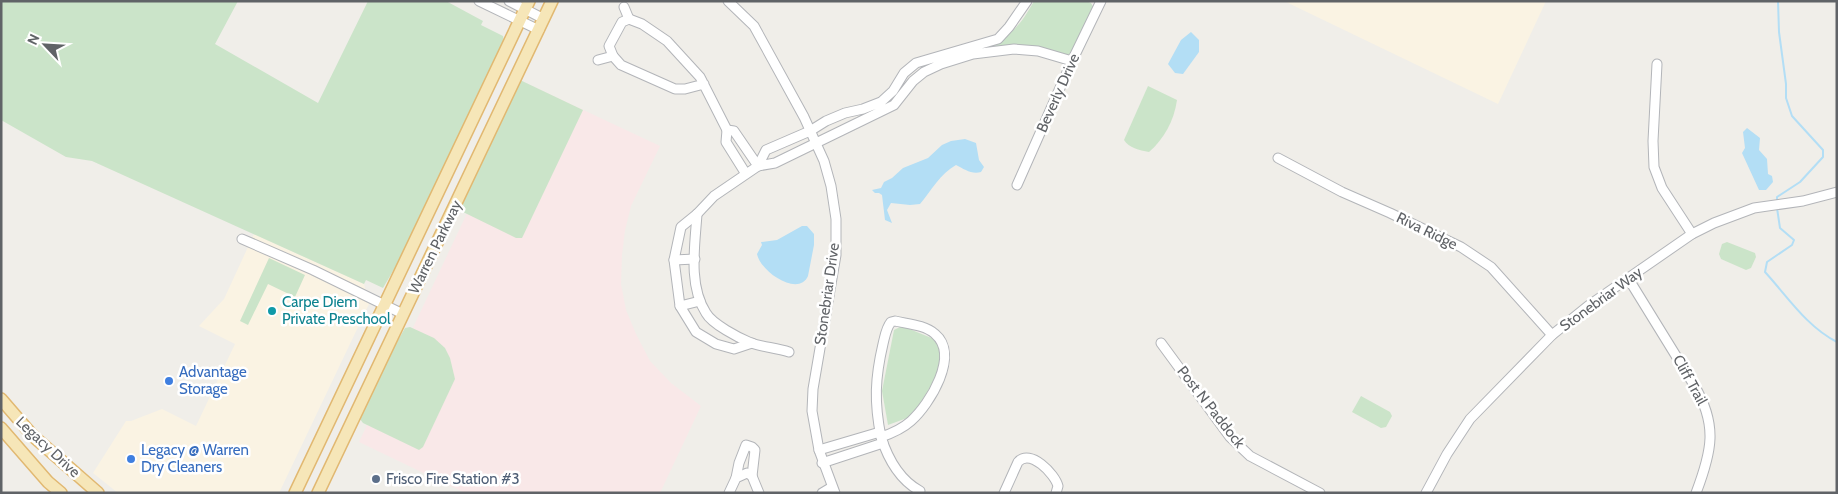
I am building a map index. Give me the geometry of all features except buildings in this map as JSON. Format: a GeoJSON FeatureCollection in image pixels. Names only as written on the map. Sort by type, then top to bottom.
{"type":"FeatureCollection","features":[{"type":"Feature","properties":{"kind":"main road","name":"Warren Parkway"},"geometry":{"type":"LineString","coordinates":[[318,493],[552,1]]}},
{"type":"Feature","properties":{"kind":"main road","name":"Warren Parkway"},"geometry":{"type":"LineString","coordinates":[[295,493],[527,5]]}},
{"type":"Feature","properties":{"kind":"main road"},"geometry":{"type":"LineString","coordinates":[[431,204],[453,211]]}},
{"type":"Feature","properties":{"kind":"main road","name":"Legacy Drive"},"geometry":{"type":"LineString","coordinates":[[1,399],[33,436],[98,493]]}},
{"type":"Feature","properties":{"kind":"main road","name":"Legacy Drive"},"geometry":{"type":"LineString","coordinates":[[1,428],[48,482],[61,493]]}},
{"type":"Feature","properties":{"kind":"main road"},"geometry":{"type":"LineString","coordinates":[[311,460],[328,470]]}},
{"type":"Feature","properties":{"kind":"street"},"geometry":{"type":"LineString","coordinates":[[479,1],[539,30]]}},
{"type":"Feature","properties":{"kind":"street"},"geometry":{"type":"LineString","coordinates":[[509,1],[527,5],[544,18]]}},
{"type":"Feature","properties":{"kind":"street"},"geometry":{"type":"LineString","coordinates":[[758,166],[766,150],[810,131],[826,120],[881,102],[893,91],[904,73],[916,63],[998,39],[1027,1]]}},
{"type":"Feature","properties":{"kind":"street","name":"Beverly Drive"},"geometry":{"type":"LineString","coordinates":[[1017,185],[1101,1]]}},
{"type":"Feature","properties":{"kind":"street","name":"Stonebriar Drive"},"geometry":{"type":"LineString","coordinates":[[733,2],[754,26],[810,131],[824,162],[831,186],[836,219],[836,255],[813,389],[812,411],[822,463],[834,490]]}},
{"type":"Feature","properties":{"kind":"street"},"geometry":{"type":"LineString","coordinates":[[624,7],[629,19]]}},
{"type":"Feature","properties":{"kind":"street"},"geometry":{"type":"LineString","coordinates":[[704,84],[685,89],[675,89],[621,64],[613,56],[609,46],[622,22],[629,19],[642,24],[667,41],[700,77],[704,84],[727,130],[726,142],[746,174]]}},
{"type":"Feature","properties":{"kind":"street"},"geometry":{"type":"LineString","coordinates":[[752,343],[734,349],[716,344],[696,332],[680,306],[674,260],[681,227],[714,196],[758,166],[775,164],[894,105],[912,81],[924,72],[941,64],[973,54],[1014,49],[1038,51],[1072,61]]}},
{"type":"Feature","properties":{"kind":"street"},"geometry":{"type":"LineString","coordinates":[[598,60],[613,56]]}},
{"type":"Feature","properties":{"kind":"street"},"geometry":{"type":"LineString","coordinates":[[1657,64],[1653,141],[1654,167],[1662,188],[1692,234]]}},
{"type":"Feature","properties":{"kind":"street"},"geometry":{"type":"LineString","coordinates":[[727,130],[734,131],[758,166]]}},
{"type":"Feature","properties":{"kind":"street","name":"Riva Ridge"},"geometry":{"type":"LineString","coordinates":[[1278,158],[1342,192],[1460,247],[1491,267],[1552,335]]}},
{"type":"Feature","properties":{"kind":"street","name":"Stonebriar Way"},"geometry":{"type":"LineString","coordinates":[[1426,493],[1465,426],[1552,335],[1588,306],[1692,234],[1714,223],[1764,205],[1803,201],[1837,192]]}},
{"type":"Feature","properties":{"kind":"street"},"geometry":{"type":"LineString","coordinates":[[697,214],[695,259],[698,296],[706,315],[726,330],[752,343],[789,352]]}},
{"type":"Feature","properties":{"kind":"street"},"geometry":{"type":"LineString","coordinates":[[242,239],[313,270],[403,314]]}},
{"type":"Feature","properties":{"kind":"street"},"geometry":{"type":"LineString","coordinates":[[674,260],[695,259]]}},
{"type":"Feature","properties":{"kind":"street","name":"Cliff Trail"},"geometry":{"type":"LineString","coordinates":[[1628,278],[1703,400],[1708,412],[1711,426],[1710,453],[1696,493]]}},
{"type":"Feature","properties":{"kind":"street"},"geometry":{"type":"LineString","coordinates":[[680,306],[700,301]]}},
{"type":"Feature","properties":{"kind":"street"},"geometry":{"type":"LineString","coordinates":[[822,463],[882,437],[901,429],[920,412],[941,376],[946,360],[945,350],[935,333],[919,326],[895,321],[887,326],[879,360],[876,407],[882,437],[898,473],[920,491]]}},
{"type":"Feature","properties":{"kind":"street","name":"Post N Paddock"},"geometry":{"type":"LineString","coordinates":[[1161,342],[1230,436],[1250,456],[1320,493]]}},
{"type":"Feature","properties":{"kind":"street"},"geometry":{"type":"LineString","coordinates":[[819,450],[882,437]]}},
{"type":"Feature","properties":{"kind":"street"},"geometry":{"type":"LineString","coordinates":[[729,493],[736,478],[746,445],[755,450],[752,476],[759,493]]}},
{"type":"Feature","properties":{"kind":"street"},"geometry":{"type":"LineString","coordinates":[[1004,493],[1018,462],[1022,458],[1027,457],[1037,461],[1055,478],[1058,486],[1056,493]]}},
{"type":"Feature","properties":{"kind":"street"},"geometry":{"type":"LineString","coordinates":[[736,478],[747,473],[752,476]]}},
{"type":"Feature","properties":{"kind":"street"},"geometry":{"type":"LineString","coordinates":[[822,493],[834,490]]}},
{"type":"Feature","properties":{"kind":"shaded area"},"geometry":{"type":"Polygon","coordinates":[[[1284,1],[1546,1],[1498,104],[1284,1]]]}},
{"type":"Feature","properties":{"kind":"shaded area"},"geometry":{"type":"Polygon","coordinates":[[[528,84],[660,146],[631,206],[625,230],[621,284],[626,310],[650,361],[671,383],[701,406],[660,493],[465,493],[359,442],[528,84]]]}},
{"type":"Feature","properties":{"kind":"shaded area"},"geometry":{"type":"Polygon","coordinates":[[[254,234],[364,284],[369,304],[279,493],[118,493],[93,473],[126,421],[131,421],[162,409],[196,426],[235,344],[199,326],[224,299],[254,234]]]}},
{"type":"Feature","properties":{"kind":"green space"},"geometry":{"type":"Polygon","coordinates":[[[1,1],[238,1],[215,44],[318,103],[368,1],[446,1],[483,21],[481,25],[503,36],[504,41],[400,259],[383,288],[366,280],[364,284],[92,161],[66,157],[1,120],[1,1]]]}},
{"type":"Feature","properties":{"kind":"green space"},"geometry":{"type":"Polygon","coordinates":[[[1034,1],[1086,1],[1091,3],[1095,10],[1073,54],[1067,56],[1025,45],[994,47],[994,44],[1008,35],[1017,26],[1034,1]]]}},
{"type":"Feature","properties":{"kind":"green space"},"geometry":{"type":"Polygon","coordinates":[[[520,80],[583,110],[522,238],[516,238],[463,212],[461,204],[520,80]]]}},
{"type":"Feature","properties":{"kind":"green space"},"geometry":{"type":"Polygon","coordinates":[[[1148,86],[1177,100],[1168,129],[1149,152],[1131,147],[1124,140],[1148,86]]]}},
{"type":"Feature","properties":{"kind":"green space"},"geometry":{"type":"Polygon","coordinates":[[[1727,242],[1755,253],[1756,257],[1751,268],[1746,270],[1721,259],[1719,254],[1722,244],[1727,242]]]}},
{"type":"Feature","properties":{"kind":"green space"},"geometry":{"type":"Polygon","coordinates":[[[269,258],[305,275],[295,297],[268,284],[248,325],[240,321],[269,258]]]}},
{"type":"Feature","properties":{"kind":"green space"},"geometry":{"type":"Polygon","coordinates":[[[902,326],[934,339],[941,348],[940,371],[918,407],[907,418],[888,425],[882,391],[894,330],[902,326]]]}},
{"type":"Feature","properties":{"kind":"green space"},"geometry":{"type":"Polygon","coordinates":[[[410,327],[434,338],[445,348],[450,358],[455,379],[423,447],[419,450],[363,423],[360,419],[389,356],[405,328],[410,327]]]}},
{"type":"Feature","properties":{"kind":"green space"},"geometry":{"type":"Polygon","coordinates":[[[1361,396],[1390,412],[1392,416],[1386,427],[1381,428],[1352,412],[1361,396]]]}},
{"type":"Feature","properties":{"kind":"water"},"geometry":{"type":"Polygon","coordinates":[[[1191,32],[1199,40],[1199,52],[1183,74],[1175,73],[1168,64],[1181,40],[1191,32]]]}},
{"type":"Feature","properties":{"kind":"water"},"geometry":{"type":"Polygon","coordinates":[[[1747,128],[1760,138],[1759,150],[1767,159],[1768,174],[1772,176],[1773,182],[1766,190],[1759,190],[1742,153],[1745,148],[1743,132],[1747,128]]]}},
{"type":"Feature","properties":{"kind":"water"},"geometry":{"type":"Polygon","coordinates":[[[965,139],[976,143],[979,160],[984,167],[981,172],[971,172],[956,165],[940,178],[920,204],[891,203],[887,210],[892,223],[885,220],[882,195],[872,190],[881,188],[884,182],[892,178],[903,168],[928,158],[942,145],[951,141],[965,139]]]}},
{"type":"Feature","properties":{"kind":"water"},"geometry":{"type":"Polygon","coordinates":[[[802,226],[807,226],[814,234],[814,245],[808,276],[803,282],[797,284],[789,283],[773,275],[765,268],[757,254],[762,245],[761,242],[777,240],[802,226]]]}},
{"type":"Feature","properties":{"kind":"waterway"},"geometry":{"type":"LineString","coordinates":[[1777,201],[1777,197],[1800,182],[1823,157],[1823,150],[1792,116],[1786,98],[1779,32],[1778,1]]}},
{"type":"Feature","properties":{"kind":"waterway"},"geometry":{"type":"LineString","coordinates":[[1777,208],[1780,228],[1794,240],[1792,245],[1767,262],[1765,272],[1807,320],[1826,336],[1837,342]]}},
{"type":"Feature","properties":{"kind":"place","name":"Carpe Diem Private Preschool"},"geometry":{"type":"Point","coordinates":[272,311]}},
{"type":"Feature","properties":{"kind":"place","name":"Advantage Storage"},"geometry":{"type":"Point","coordinates":[169,381]}},
{"type":"Feature","properties":{"kind":"place","name":"Legacy @ Warren Dry Cleaners"},"geometry":{"type":"Point","coordinates":[131,459]}},
{"type":"Feature","properties":{"kind":"place","name":"Frisco Fire Station #3"},"geometry":{"type":"Point","coordinates":[376,479]}}]}
